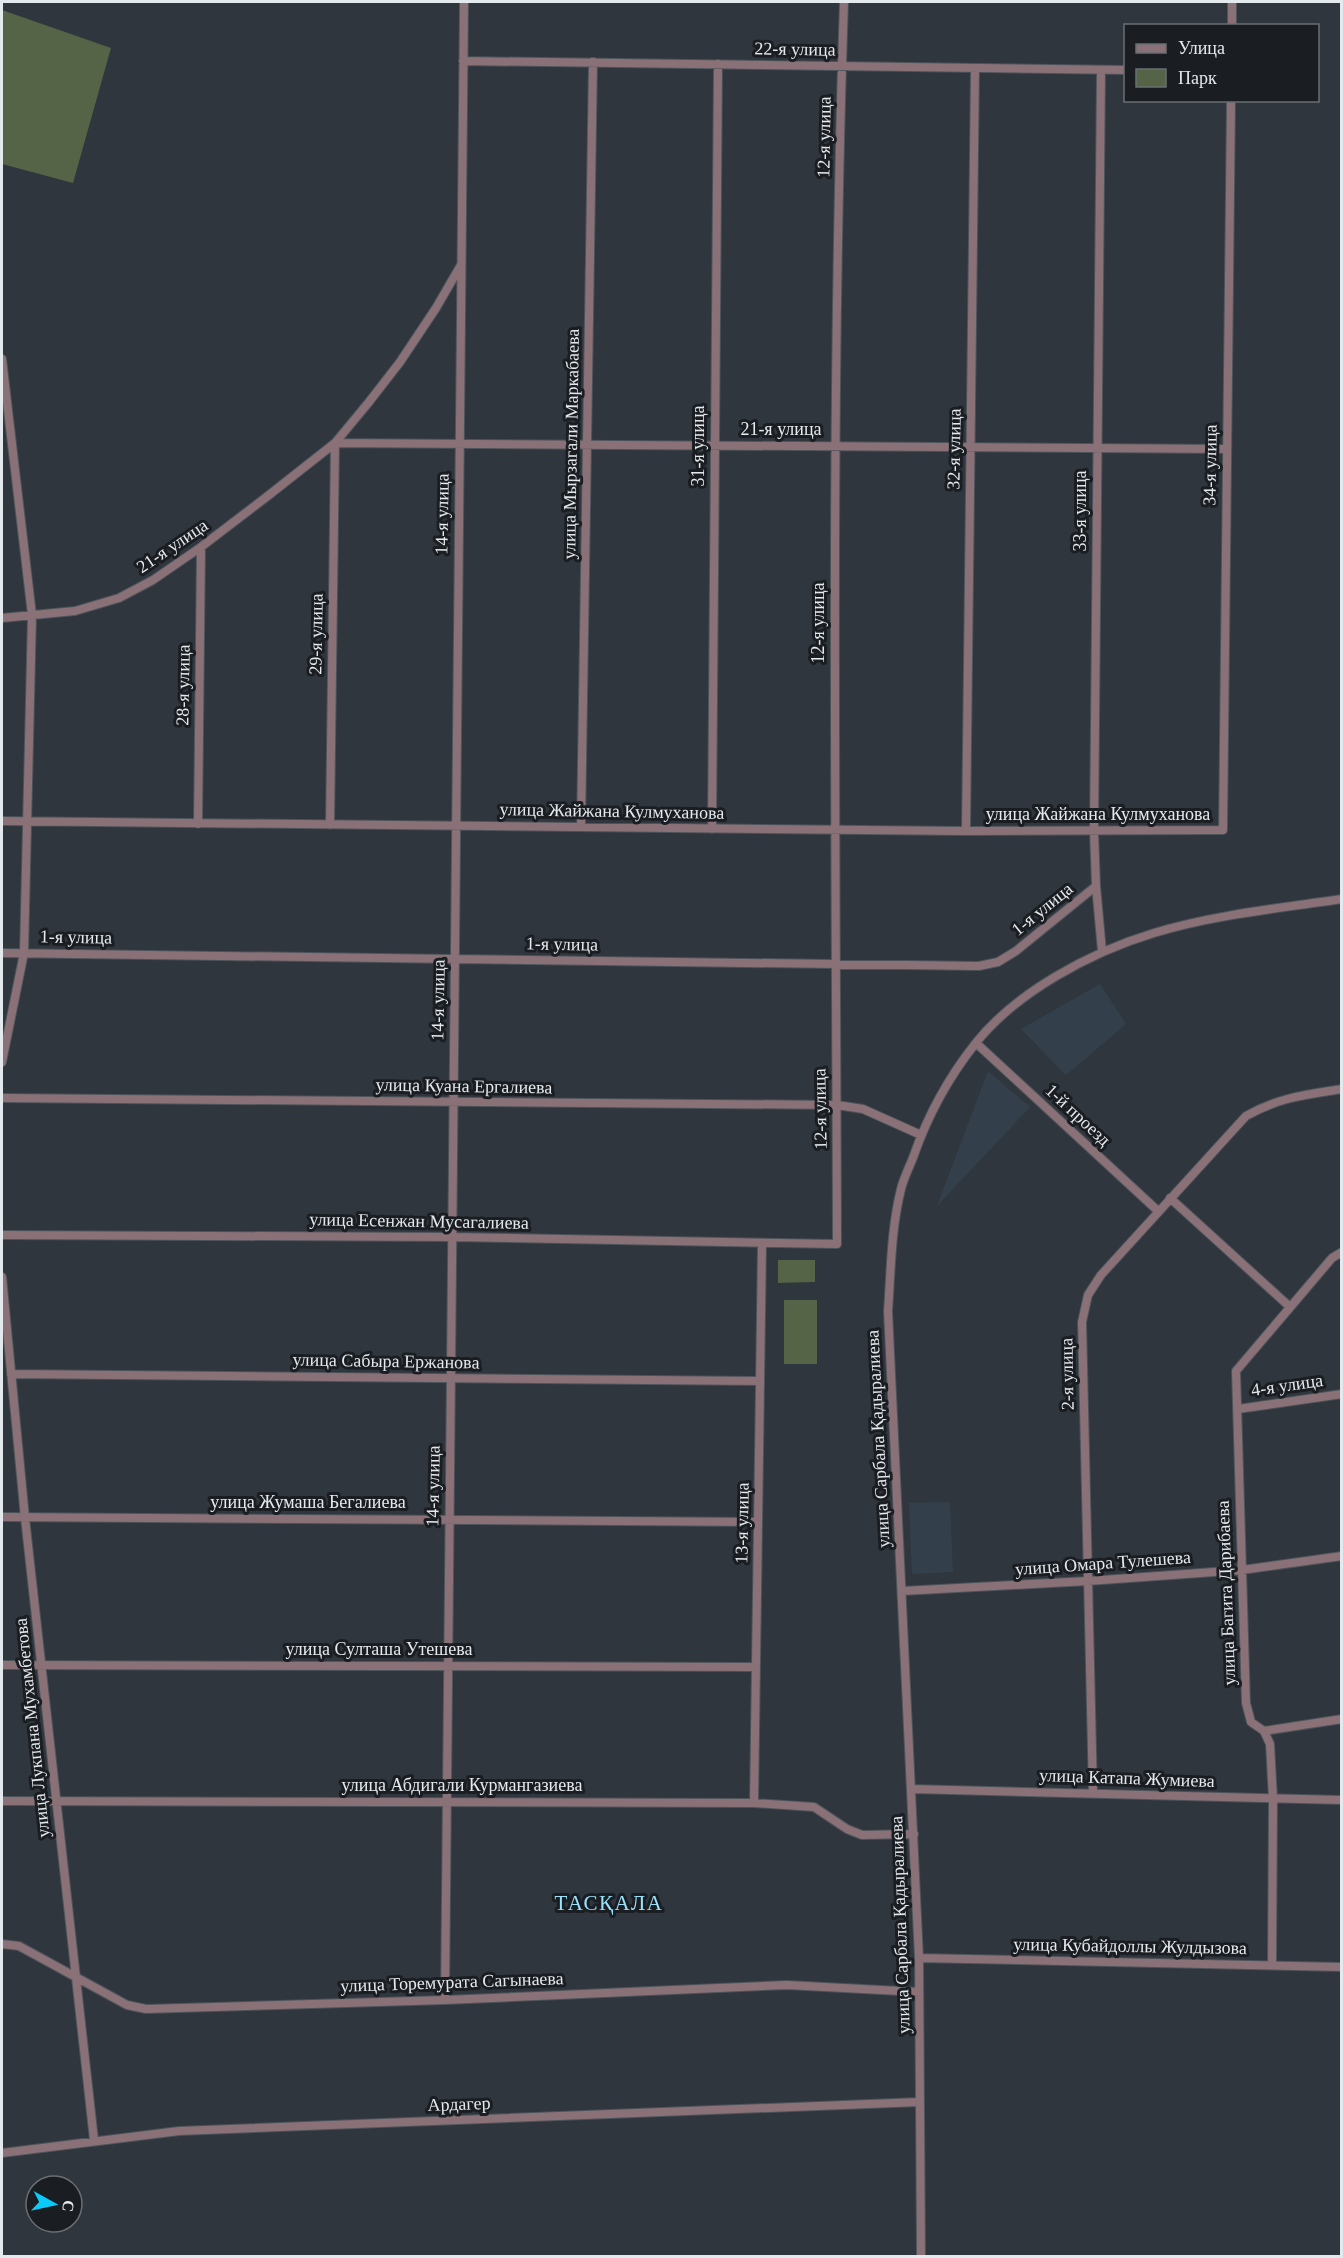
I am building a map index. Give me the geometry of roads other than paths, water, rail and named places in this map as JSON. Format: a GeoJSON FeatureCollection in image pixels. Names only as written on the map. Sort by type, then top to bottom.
{"type":"FeatureCollection","features":[{"type":"Feature","properties":{"kind":"street","name":"14-я улица"},"geometry":{"type":"LineString","coordinates":[[445,2000],[464,2]]}},
{"type":"Feature","properties":{"kind":"street","name":"12-я улица"},"geometry":{"type":"LineString","coordinates":[[837,1244],[834,965],[836,446],[841,66],[844,2]]}},
{"type":"Feature","properties":{"kind":"street"},"geometry":{"type":"LineString","coordinates":[[1232,2],[1232,24]]}},
{"type":"Feature","properties":{"kind":"street","name":"22-я улица"},"geometry":{"type":"LineString","coordinates":[[463,61],[1124,70]]}},
{"type":"Feature","properties":{"kind":"street","name":"улица Мырзагали Маркабаева"},"geometry":{"type":"LineString","coordinates":[[581,827],[593,62]]}},
{"type":"Feature","properties":{"kind":"street","name":"31-я улица"},"geometry":{"type":"LineString","coordinates":[[712,829],[718,64]]}},
{"type":"Feature","properties":{"kind":"street","name":"32-я улица"},"geometry":{"type":"LineString","coordinates":[[966,831],[975,68]]}},
{"type":"Feature","properties":{"kind":"street","name":"33-я улица"},"geometry":{"type":"LineString","coordinates":[[1101,70],[1094,831],[1102,951]]}},
{"type":"Feature","properties":{"kind":"street","name":"34-я улица"},"geometry":{"type":"LineString","coordinates":[[1222,830],[1231,102]]}},
{"type":"Feature","properties":{"kind":"street","name":"21-я улица"},"geometry":{"type":"LineString","coordinates":[[2,618],[75,611],[119,598],[153,580],[201,547],[335,443],[400,363],[461,265]]}},
{"type":"Feature","properties":{"kind":"street"},"geometry":{"type":"LineString","coordinates":[[2,359],[32,615],[24,953],[2,1062]]}},
{"type":"Feature","properties":{"kind":"street","name":"21-я улица"},"geometry":{"type":"LineString","coordinates":[[335,443],[1227,449]]}},
{"type":"Feature","properties":{"kind":"street","name":"29-я улица"},"geometry":{"type":"LineString","coordinates":[[330,825],[335,443]]}},
{"type":"Feature","properties":{"kind":"street","name":"28-я улица"},"geometry":{"type":"LineString","coordinates":[[198,824],[201,547]]}},
{"type":"Feature","properties":{"kind":"street","name":"улица Жайжана Кулмуханова"},"geometry":{"type":"LineString","coordinates":[[2,821],[966,831],[1222,830]]}},
{"type":"Feature","properties":{"kind":"street","name":"1-я улица"},"geometry":{"type":"LineString","coordinates":[[2,953],[979,966],[998,962],[1016,951],[1096,886]]}},
{"type":"Feature","properties":{"kind":"street","name":"улица Сарбала Қадыралиева"},"geometry":{"type":"LineString","coordinates":[[921,2256],[919,1958],[888,1311],[893,1229],[902,1187],[921,1135],[944,1088],[976,1043],[999,1019],[1032,992],[1102,951],[1155,932],[1341,899]]}},
{"type":"Feature","properties":{"kind":"street","name":"1-й проезд"},"geometry":{"type":"LineString","coordinates":[[976,1043],[1158,1211]]}},
{"type":"Feature","properties":{"kind":"street","name":"2-я улица"},"geometry":{"type":"LineString","coordinates":[[1093,1793],[1082,1322],[1088,1295],[1101,1275],[1246,1116],[1268,1104],[1287,1098],[1341,1089]]}},
{"type":"Feature","properties":{"kind":"street","name":"улица Куана Ергалиева"},"geometry":{"type":"LineString","coordinates":[[2,1098],[837,1105],[863,1109],[921,1135]]}},
{"type":"Feature","properties":{"kind":"street"},"geometry":{"type":"LineString","coordinates":[[1170,1198],[1290,1307]]}},
{"type":"Feature","properties":{"kind":"street","name":"улица Есенжан Мусагалиева"},"geometry":{"type":"LineString","coordinates":[[2,1234],[452,1237],[837,1244]]}},
{"type":"Feature","properties":{"kind":"street","name":"13-я улица"},"geometry":{"type":"LineString","coordinates":[[754,1803],[762,1244]]}},
{"type":"Feature","properties":{"kind":"street","name":"улица Багита Дарибаева"},"geometry":{"type":"LineString","coordinates":[[1272,1965],[1273,1799],[1270,1744],[1264,1731],[1251,1722],[1246,1703],[1236,1371],[1332,1258],[1341,1252]]}},
{"type":"Feature","properties":{"kind":"street","name":"улица Лукпана Мухамбетова"},"geometry":{"type":"LineString","coordinates":[[2,1277],[25,1518],[93,2140]]}},
{"type":"Feature","properties":{"kind":"street","name":"улица Сабыра Ержанова"},"geometry":{"type":"LineString","coordinates":[[11,1374],[760,1381]]}},
{"type":"Feature","properties":{"kind":"street","name":"4-я улица"},"geometry":{"type":"LineString","coordinates":[[1238,1409],[1341,1394]]}},
{"type":"Feature","properties":{"kind":"street","name":"улица Жумаша Бегалиева"},"geometry":{"type":"LineString","coordinates":[[2,1517],[758,1522]]}},
{"type":"Feature","properties":{"kind":"street","name":"улица Омара Тулешева"},"geometry":{"type":"LineString","coordinates":[[902,1591],[1242,1570],[1341,1556]]}},
{"type":"Feature","properties":{"kind":"street","name":"улица Султаша Утешева"},"geometry":{"type":"LineString","coordinates":[[2,1665],[756,1667]]}},
{"type":"Feature","properties":{"kind":"street"},"geometry":{"type":"LineString","coordinates":[[1264,1731],[1341,1719]]}},
{"type":"Feature","properties":{"kind":"street","name":"улица Катапа Жумиева"},"geometry":{"type":"LineString","coordinates":[[912,1789],[1341,1800]]}},
{"type":"Feature","properties":{"kind":"street","name":"улица Абдигали Курмангазиева"},"geometry":{"type":"LineString","coordinates":[[2,1801],[754,1803],[814,1807],[847,1829],[862,1835],[914,1834]]}},
{"type":"Feature","properties":{"kind":"street","name":"улица Торемурата Сагынаева"},"geometry":{"type":"LineString","coordinates":[[2,1944],[20,1946],[75,1979],[127,2005],[146,2009],[445,2000],[787,1985],[919,1992]]}},
{"type":"Feature","properties":{"kind":"street","name":"улица Кубайдоллы Жулдызова"},"geometry":{"type":"LineString","coordinates":[[919,1958],[1341,1967]]}},
{"type":"Feature","properties":{"kind":"street","name":"Ардагер"},"geometry":{"type":"LineString","coordinates":[[2,2153],[179,2131],[919,2102]]}},
{"type":"Feature","properties":{"kind":"district","name":"ТАСҚАЛА"},"geometry":{"type":"Point","coordinates":[609,1903]}}]}
